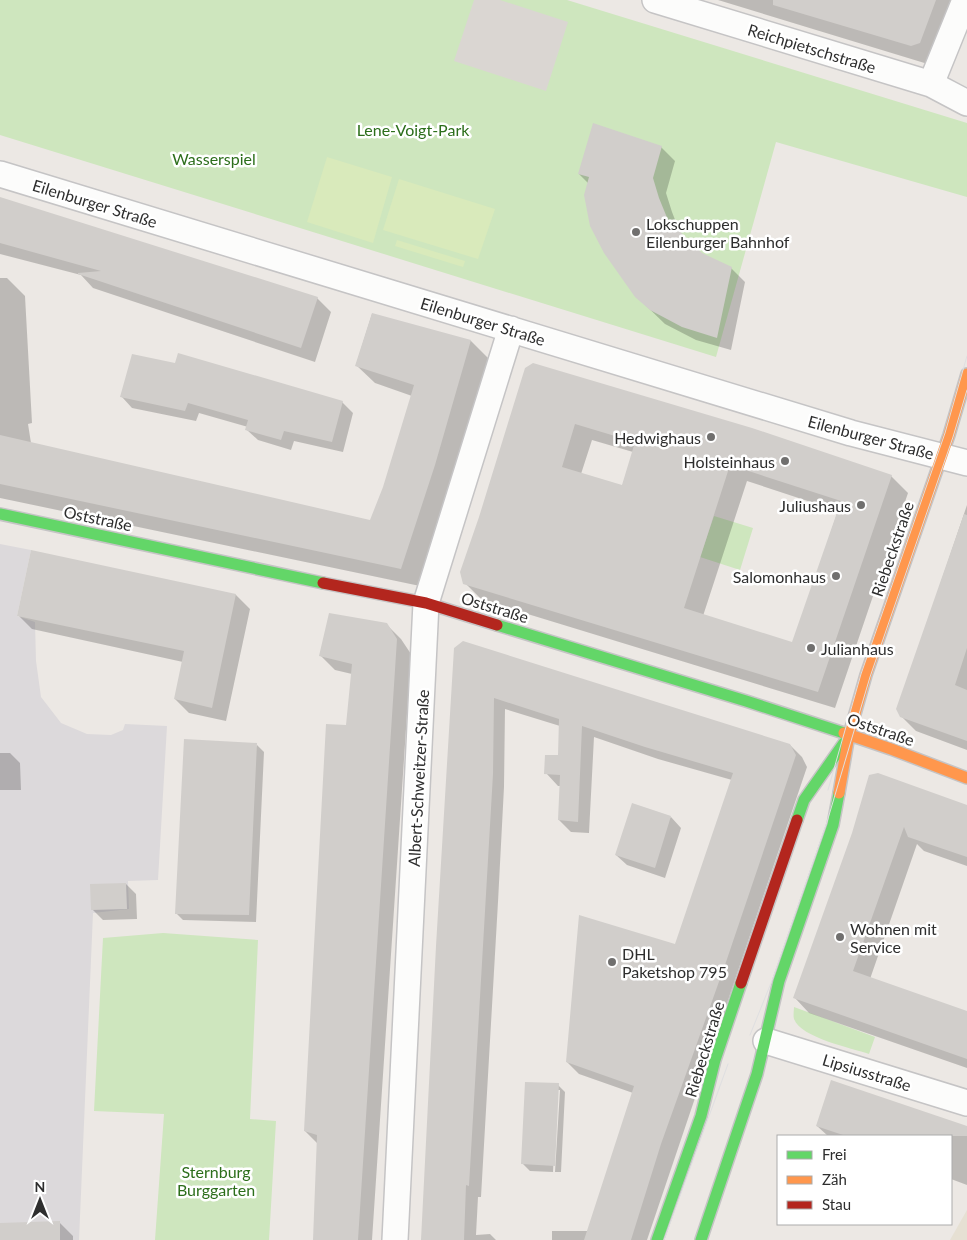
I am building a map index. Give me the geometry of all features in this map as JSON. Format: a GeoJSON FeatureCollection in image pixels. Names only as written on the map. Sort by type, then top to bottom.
{"type":"FeatureCollection","features":[{"type":"Feature","properties":{"kind":"main road","name":"Riebeckstraße"},"geometry":{"type":"LineString","coordinates":[[701,1240],[746,1109],[766,1041],[779,981],[833,825],[849,735],[866,675],[942,456],[967,374]]}},
{"type":"Feature","properties":{"kind":"main road","name":"Oststraße"},"geometry":{"type":"LineString","coordinates":[[0,514],[426,603],[746,701],[891,749],[967,778]]}},
{"type":"Feature","properties":{"kind":"main road","name":"Riebeckstraße"},"geometry":{"type":"LineString","coordinates":[[657,1240],[701,1116],[715,1060],[804,800],[849,735]]}},
{"type":"Feature","properties":{"kind":"street","name":"Reichpietschstraße"},"geometry":{"type":"LineString","coordinates":[[655,0],[931,84],[967,103]]}},
{"type":"Feature","properties":{"kind":"street"},"geometry":{"type":"LineString","coordinates":[[931,84],[966,0]]}},
{"type":"Feature","properties":{"kind":"street","name":"Eilenburger Straße"},"geometry":{"type":"LineString","coordinates":[[0,174],[851,433],[967,463]]}},
{"type":"Feature","properties":{"kind":"street","name":"Albert-Schweitzer-Straße"},"geometry":{"type":"LineString","coordinates":[[395,1240],[426,603],[510,329]]}},
{"type":"Feature","properties":{"kind":"street","name":"Lipsiusstraße"},"geometry":{"type":"LineString","coordinates":[[766,1041],[967,1103]]}},
{"type":"Feature","properties":{"kind":"shaded area"},"geometry":{"type":"Polygon","coordinates":[[[474,0],[500,0],[568,22],[546,91],[454,61],[474,0]]]}},
{"type":"Feature","properties":{"kind":"shaded area"},"geometry":{"type":"Polygon","coordinates":[[[0,544],[31,550],[17,616],[35,622],[36,661],[41,697],[61,723],[87,734],[111,735],[123,730],[125,724],[167,726],[158,880],[128,881],[129,909],[93,913],[79,1240],[0,1240],[0,544]]]}},
{"type":"Feature","properties":{"kind":"shaded area"},"geometry":{"type":"Polygon","coordinates":[[[967,1210],[967,1240],[950,1240],[967,1210]]]}},
{"type":"Feature","properties":{"kind":"green space","name":"Lene-Voigt-Park"},"geometry":{"type":"Polygon","coordinates":[[[0,0],[567,0],[967,123],[967,197],[776,142],[716,357],[0,135],[0,0]]]}},
{"type":"Feature","properties":{"kind":"green space"},"geometry":{"type":"Polygon","coordinates":[[[327,157],[392,177],[373,243],[307,222],[327,157]]]}},
{"type":"Feature","properties":{"kind":"green space"},"geometry":{"type":"Polygon","coordinates":[[[399,179],[495,209],[478,259],[383,230],[399,179]]]}},
{"type":"Feature","properties":{"kind":"green space"},"geometry":{"type":"Polygon","coordinates":[[[397,240],[465,261],[463,267],[395,246],[397,240]]]}},
{"type":"Feature","properties":{"kind":"green space"},"geometry":{"type":"Polygon","coordinates":[[[714,516],[753,528],[740,570],[700,557],[714,516]]]}},
{"type":"Feature","properties":{"kind":"green space","name":"Sternburg Burggarten"},"geometry":{"type":"Polygon","coordinates":[[[163,933],[258,940],[250,1119],[276,1121],[269,1240],[155,1240],[164,1114],[94,1111],[103,938],[163,933]]]}},
{"type":"Feature","properties":{"kind":"green space"},"geometry":{"type":"Polygon","coordinates":[[[794,1007],[875,1037],[869,1054],[806,1032],[794,1019],[794,1007]]]}},
{"type":"Feature","properties":{"kind":"building"},"geometry":{"type":"Polygon","coordinates":[[[773,0],[936,0],[920,43],[911,46],[773,5],[773,0]]]}},
{"type":"Feature","properties":{"kind":"building","name":"Lokschuppen Eilenburger Bahnhof"},"geometry":{"type":"Polygon","coordinates":[[[593,123],[662,146],[653,178],[668,220],[702,253],[732,267],[717,338],[682,327],[650,310],[635,297],[604,253],[590,226],[584,195],[589,177],[578,174],[593,123]]]}},
{"type":"Feature","properties":{"kind":"building"},"geometry":{"type":"Polygon","coordinates":[[[0,197],[318,297],[301,348],[78,274],[101,271],[0,243],[0,197]]]}},
{"type":"Feature","properties":{"kind":"building"},"geometry":{"type":"Polygon","coordinates":[[[372,313],[471,340],[435,465],[401,569],[0,484],[0,435],[370,520],[383,487],[414,385],[355,366],[372,313]]]}},
{"type":"Feature","properties":{"kind":"building"},"geometry":{"type":"Polygon","coordinates":[[[178,353],[343,401],[332,442],[284,431],[281,440],[245,430],[248,420],[188,403],[185,411],[120,397],[132,354],[175,363],[178,353]]]}},
{"type":"Feature","properties":{"kind":"building"},"geometry":{"type":"Polygon","coordinates":[[[533,363],[752,428],[892,475],[818,692],[463,584],[460,572],[525,368],[533,363]],[[575,424],[562,467],[622,485],[635,442],[575,424]],[[730,465],[684,608],[792,642],[841,501],[730,465]]]}},
{"type":"Feature","properties":{"kind":"building"},"geometry":{"type":"Polygon","coordinates":[[[964,514],[967,515],[967,648],[955,685],[967,690],[967,741],[900,717],[896,709],[964,514]]]}},
{"type":"Feature","properties":{"kind":"building"},"geometry":{"type":"Polygon","coordinates":[[[31,550],[236,594],[212,708],[174,699],[184,651],[17,616],[31,550]]]}},
{"type":"Feature","properties":{"kind":"building"},"geometry":{"type":"Polygon","coordinates":[[[329,613],[387,623],[397,639],[358,1240],[313,1240],[317,1135],[304,1131],[326,724],[346,725],[352,664],[319,656],[329,613]]]}},
{"type":"Feature","properties":{"kind":"building"},"geometry":{"type":"Polygon","coordinates":[[[463,641],[790,744],[796,755],[726,962],[661,1144],[631,1240],[584,1240],[634,1086],[566,1062],[579,915],[675,944],[733,773],[582,726],[578,822],[558,820],[560,775],[544,774],[545,755],[558,755],[559,719],[494,698],[493,774],[469,1186],[466,1185],[464,1240],[421,1240],[454,648],[463,641]]]}},
{"type":"Feature","properties":{"kind":"building"},"geometry":{"type":"Polygon","coordinates":[[[184,739],[257,743],[249,915],[175,914],[184,739]]]}},
{"type":"Feature","properties":{"kind":"building"},"geometry":{"type":"Polygon","coordinates":[[[878,773],[967,805],[967,857],[908,837],[904,827],[853,971],[967,1011],[967,1059],[793,998],[852,833],[869,775],[878,773]]]}},
{"type":"Feature","properties":{"kind":"building"},"geometry":{"type":"Polygon","coordinates":[[[632,803],[671,816],[655,868],[615,855],[632,803]]]}},
{"type":"Feature","properties":{"kind":"building"},"geometry":{"type":"Polygon","coordinates":[[[126,883],[127,909],[91,910],[90,884],[126,883]]]}},
{"type":"Feature","properties":{"kind":"building"},"geometry":{"type":"Polygon","coordinates":[[[831,1080],[967,1126],[967,1136],[843,1135],[816,1126],[831,1080]]]}},
{"type":"Feature","properties":{"kind":"building"},"geometry":{"type":"Polygon","coordinates":[[[525,1082],[559,1083],[555,1166],[521,1164],[525,1082]]]}},
{"type":"Feature","properties":{"kind":"building"},"geometry":{"type":"Polygon","coordinates":[[[60,1221],[60,1240],[0,1240],[0,1223],[60,1221]]]}},
{"type":"Feature","properties":{"kind":"tram line"},"geometry":{"type":"LineString","coordinates":[[828,790],[861,674],[945,433],[967,356]]}},
{"type":"Feature","properties":{"kind":"tram line"},"geometry":{"type":"LineString","coordinates":[[750,1035],[773,978],[827,822],[870,677],[953,437],[967,390]]}},
{"type":"Feature","properties":{"kind":"tram line"},"geometry":{"type":"LineString","coordinates":[[664,1240],[728,1064]]}},
{"type":"Feature","properties":{"kind":"traffic: fast"},"geometry":{"type":"LineString","coordinates":[[0,514],[323,583]]}},
{"type":"Feature","properties":{"kind":"traffic: fast"},"geometry":{"type":"LineString","coordinates":[[497,625],[844,733]]}},
{"type":"Feature","properties":{"kind":"traffic: fast"},"geometry":{"type":"LineString","coordinates":[[797,820],[804,800],[844,743]]}},
{"type":"Feature","properties":{"kind":"traffic: fast"},"geometry":{"type":"LineString","coordinates":[[701,1240],[757,1074],[779,981],[833,825],[839,793]]}},
{"type":"Feature","properties":{"kind":"traffic: fast"},"geometry":{"type":"LineString","coordinates":[[657,1240],[701,1116],[715,1060],[741,983]]}},
{"type":"Feature","properties":{"kind":"traffic: slow"},"geometry":{"type":"LineString","coordinates":[[839,793],[849,735],[866,675],[949,435],[967,374]]}},
{"type":"Feature","properties":{"kind":"traffic: slow"},"geometry":{"type":"LineString","coordinates":[[844,733],[967,778]]}},
{"type":"Feature","properties":{"kind":"traffic: jam"},"geometry":{"type":"LineString","coordinates":[[323,583],[426,603],[497,625]]}},
{"type":"Feature","properties":{"kind":"traffic: jam"},"geometry":{"type":"LineString","coordinates":[[741,983],[797,820]]}},
{"type":"Feature","properties":{"kind":"place","name":"Lokschuppen Eilenburger Bahnhof"},"geometry":{"type":"Point","coordinates":[636,232]}},
{"type":"Feature","properties":{"kind":"place","name":"Hedwighaus"},"geometry":{"type":"Point","coordinates":[711,437]}},
{"type":"Feature","properties":{"kind":"place","name":"Holsteinhaus"},"geometry":{"type":"Point","coordinates":[785,461]}},
{"type":"Feature","properties":{"kind":"place","name":"Juliushaus"},"geometry":{"type":"Point","coordinates":[861,505]}},
{"type":"Feature","properties":{"kind":"place","name":"Salomonhaus"},"geometry":{"type":"Point","coordinates":[836,576]}},
{"type":"Feature","properties":{"kind":"place","name":"Julianhaus"},"geometry":{"type":"Point","coordinates":[811,648]}},
{"type":"Feature","properties":{"kind":"place","name":"Wohnen mit Service"},"geometry":{"type":"Point","coordinates":[840,937]}},
{"type":"Feature","properties":{"kind":"place","name":"DHL Paketshop 795"},"geometry":{"type":"Point","coordinates":[612,962]}},
{"type":"Feature","properties":{"kind":"park label","name":"Wasserspiel"},"geometry":{"type":"Point","coordinates":[214,158]}}]}
